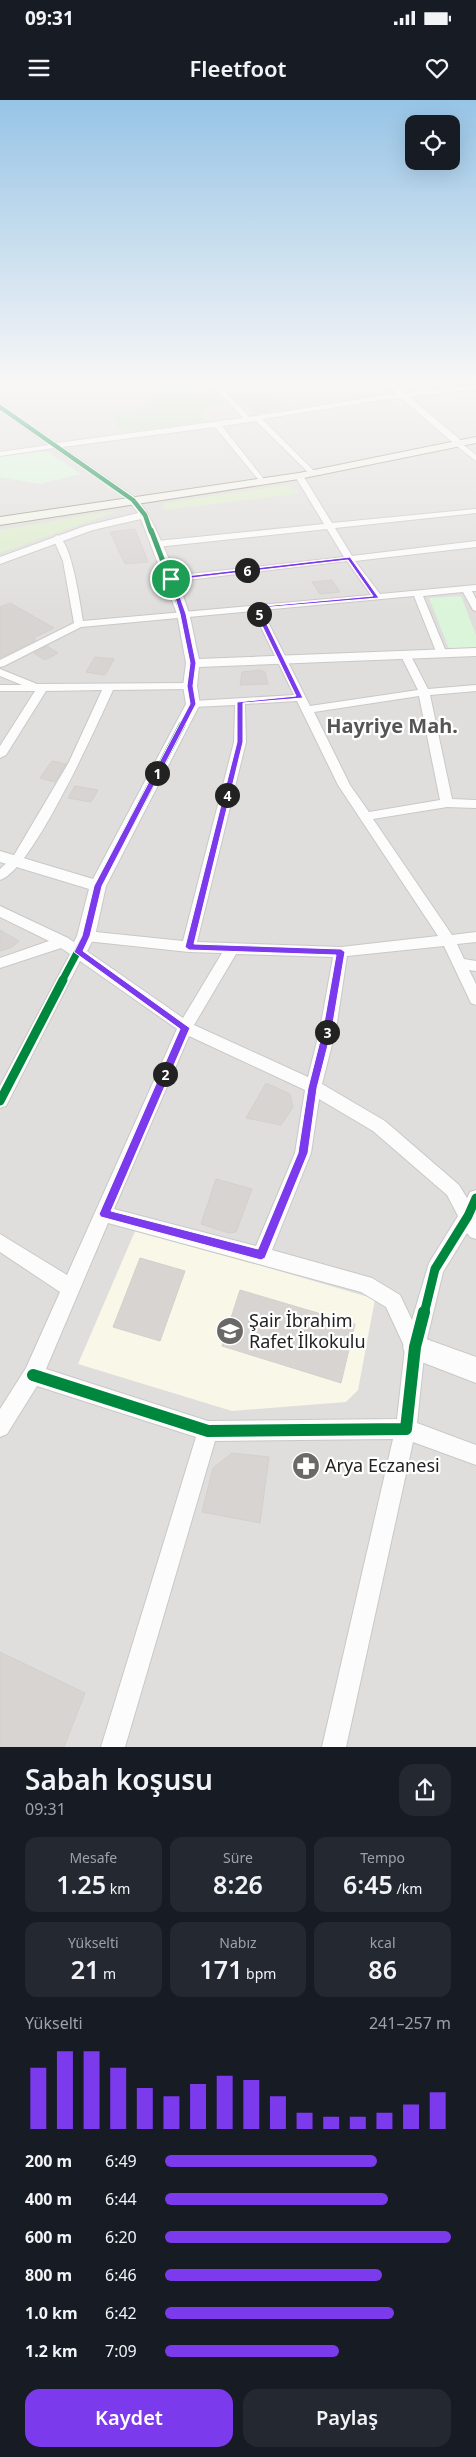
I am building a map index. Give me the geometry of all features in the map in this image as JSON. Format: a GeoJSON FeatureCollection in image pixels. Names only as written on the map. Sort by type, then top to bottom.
{"type":"FeatureCollection","features":[{"type":"Feature","properties":{"kind":"main road"},"geometry":{"type":"LineString","coordinates":[[0,521],[262,482],[390,459]]}},
{"type":"Feature","properties":{"kind":"street"},"geometry":{"type":"LineString","coordinates":[[0,1100],[86,936],[98,886],[193,704],[190,686],[193,663],[183,614],[145,515],[133,500],[75,459]]}},
{"type":"Feature","properties":{"kind":"street"},"geometry":{"type":"LineString","coordinates":[[244,459],[262,482]]}},
{"type":"Feature","properties":{"kind":"street"},"geometry":{"type":"LineString","coordinates":[[297,459],[312,474]]}},
{"type":"Feature","properties":{"kind":"street"},"geometry":{"type":"LineString","coordinates":[[299,476],[329,527],[377,597]]}},
{"type":"Feature","properties":{"kind":"street"},"geometry":{"type":"LineString","coordinates":[[156,544],[476,511]]}},
{"type":"Feature","properties":{"kind":"street"},"geometry":{"type":"LineString","coordinates":[[0,561],[57,538],[116,520],[145,515]]}},
{"type":"Feature","properties":{"kind":"street"},"geometry":{"type":"LineString","coordinates":[[57,538],[67,561],[79,624]]}},
{"type":"Feature","properties":{"kind":"street"},"geometry":{"type":"LineString","coordinates":[[171,579],[476,544]]}},
{"type":"Feature","properties":{"kind":"street"},"geometry":{"type":"LineString","coordinates":[[0,664],[79,624],[471,589],[476,608]]}},
{"type":"Feature","properties":{"kind":"street"},"geometry":{"type":"LineString","coordinates":[[418,593],[442,654]]}},
{"type":"Feature","properties":{"kind":"street"},"geometry":{"type":"LineString","coordinates":[[256,607],[344,785],[448,940],[476,999]]}},
{"type":"Feature","properties":{"kind":"street"},"geometry":{"type":"LineString","coordinates":[[193,663],[476,652]]}},
{"type":"Feature","properties":{"kind":"street"},"geometry":{"type":"LineString","coordinates":[[406,656],[424,692],[448,803]]}},
{"type":"Feature","properties":{"kind":"street"},"geometry":{"type":"LineString","coordinates":[[0,672],[41,687]]}},
{"type":"Feature","properties":{"kind":"street"},"geometry":{"type":"LineString","coordinates":[[0,876],[18,860],[75,762],[109,686]]}},
{"type":"Feature","properties":{"kind":"street"},"geometry":{"type":"LineString","coordinates":[[0,688],[190,686]]}},
{"type":"Feature","properties":{"kind":"street"},"geometry":{"type":"LineString","coordinates":[[0,755],[41,687]]}},
{"type":"Feature","properties":{"kind":"street"},"geometry":{"type":"LineString","coordinates":[[307,710],[424,692],[476,688]]}},
{"type":"Feature","properties":{"kind":"street"},"geometry":{"type":"LineString","coordinates":[[193,704],[300,698]]}},
{"type":"Feature","properties":{"kind":"street"},"geometry":{"type":"LineString","coordinates":[[189,947],[240,742],[240,702]]}},
{"type":"Feature","properties":{"kind":"street"},"geometry":{"type":"LineString","coordinates":[[365,817],[448,803],[476,804]]}},
{"type":"Feature","properties":{"kind":"street"},"geometry":{"type":"LineString","coordinates":[[0,856],[98,886]]}},
{"type":"Feature","properties":{"kind":"street"},"geometry":{"type":"LineString","coordinates":[[0,911],[63,942],[185,1028],[313,1088],[379,1126],[453,1190],[472,1224]]}},
{"type":"Feature","properties":{"kind":"street"},"geometry":{"type":"LineString","coordinates":[[86,936],[189,947],[341,952],[476,937]]}},
{"type":"Feature","properties":{"kind":"street"},"geometry":{"type":"LineString","coordinates":[[0,963],[63,942]]}},
{"type":"Feature","properties":{"kind":"street"},"geometry":{"type":"LineString","coordinates":[[0,1428],[33,1376],[185,1028],[232,949]]}},
{"type":"Feature","properties":{"kind":"street"},"geometry":{"type":"LineString","coordinates":[[261,1255],[303,1153],[313,1088],[328,1029],[341,952]]}},
{"type":"Feature","properties":{"kind":"street"},"geometry":{"type":"LineString","coordinates":[[459,963],[476,966]]}},
{"type":"Feature","properties":{"kind":"street"},"geometry":{"type":"LineString","coordinates":[[334,1747],[406,1429],[415,1347],[435,1269],[472,1224],[476,1198]]}},
{"type":"Feature","properties":{"kind":"street"},"geometry":{"type":"LineString","coordinates":[[104,1214],[365,1284],[393,1301],[415,1347],[476,1370]]}},
{"type":"Feature","properties":{"kind":"street"},"geometry":{"type":"LineString","coordinates":[[0,1242],[72,1289]]}},
{"type":"Feature","properties":{"kind":"street"},"geometry":{"type":"LineString","coordinates":[[33,1376],[208,1431],[406,1429],[476,1455]]}},
{"type":"Feature","properties":{"kind":"street"},"geometry":{"type":"LineString","coordinates":[[113,1747],[208,1431]]}},
{"type":"Feature","properties":{"kind":"shaded area"},"geometry":{"type":"Polygon","coordinates":[[[0,459],[476,459],[476,1747],[0,1747],[0,459]]]}},
{"type":"Feature","properties":{"kind":"shaded area","name":"Şair İbrahim Rafet İlkokulu"},"geometry":{"type":"Polygon","coordinates":[[[136,1229],[375,1299],[358,1390],[346,1402],[232,1411],[78,1364],[136,1229]]]}},
{"type":"Feature","properties":{"kind":"green space"},"geometry":{"type":"Polygon","coordinates":[[[0,459],[58,459],[81,474],[40,484],[0,477],[0,459]]]}},
{"type":"Feature","properties":{"kind":"green space"},"geometry":{"type":"Polygon","coordinates":[[[288,486],[298,492],[296,494],[165,510],[163,506],[166,503],[288,486]]]}},
{"type":"Feature","properties":{"kind":"green space"},"geometry":{"type":"Polygon","coordinates":[[[115,512],[0,553],[0,530],[115,512]]]}},
{"type":"Feature","properties":{"kind":"green space"},"geometry":{"type":"Polygon","coordinates":[[[461,596],[476,635],[476,648],[449,649],[429,598],[461,596]]]}},
{"type":"Feature","properties":{"kind":"building"},"geometry":{"type":"Polygon","coordinates":[[[135,529],[148,562],[125,564],[110,532],[135,529]]]}},
{"type":"Feature","properties":{"kind":"building"},"geometry":{"type":"Polygon","coordinates":[[[332,580],[340,592],[320,594],[312,582],[332,580]]]}},
{"type":"Feature","properties":{"kind":"building"},"geometry":{"type":"Polygon","coordinates":[[[10,603],[54,628],[33,638],[36,640],[0,658],[0,607],[10,603]]]}},
{"type":"Feature","properties":{"kind":"building"},"geometry":{"type":"Polygon","coordinates":[[[47,646],[58,653],[45,660],[34,653],[47,646]]]}},
{"type":"Feature","properties":{"kind":"building"},"geometry":{"type":"Polygon","coordinates":[[[95,657],[114,659],[105,675],[86,672],[95,657]]]}},
{"type":"Feature","properties":{"kind":"building"},"geometry":{"type":"Polygon","coordinates":[[[260,670],[265,672],[268,684],[240,685],[242,672],[260,670]]]}},
{"type":"Feature","properties":{"kind":"building"},"geometry":{"type":"Polygon","coordinates":[[[52,761],[66,764],[55,782],[40,778],[52,761]]]}},
{"type":"Feature","properties":{"kind":"building"},"geometry":{"type":"Polygon","coordinates":[[[75,786],[98,790],[91,802],[68,798],[75,786]]]}},
{"type":"Feature","properties":{"kind":"building"},"geometry":{"type":"Polygon","coordinates":[[[0,930],[19,941],[12,947],[0,951],[0,930]]]}},
{"type":"Feature","properties":{"kind":"building"},"geometry":{"type":"Polygon","coordinates":[[[266,1083],[290,1094],[293,1107],[281,1125],[246,1118],[266,1083]]]}},
{"type":"Feature","properties":{"kind":"building"},"geometry":{"type":"Polygon","coordinates":[[[216,1179],[252,1189],[236,1232],[229,1233],[201,1224],[216,1179]]]}},
{"type":"Feature","properties":{"kind":"building"},"geometry":{"type":"Polygon","coordinates":[[[140,1258],[185,1271],[160,1341],[113,1327],[140,1258]]]}},
{"type":"Feature","properties":{"kind":"building"},"geometry":{"type":"Polygon","coordinates":[[[240,1290],[355,1324],[341,1383],[222,1346],[240,1290]]]}},
{"type":"Feature","properties":{"kind":"building"},"geometry":{"type":"Polygon","coordinates":[[[232,1453],[269,1457],[260,1523],[202,1512],[213,1468],[232,1453]]]}},
{"type":"Feature","properties":{"kind":"building"},"geometry":{"type":"Polygon","coordinates":[[[0,1652],[85,1693],[64,1747],[0,1747],[0,1652]]]}},
{"type":"Feature","properties":{"kind":"cycle path"},"geometry":{"type":"LineString","coordinates":[[0,1101],[86,936],[98,886],[193,704],[190,686],[193,663],[183,614],[145,515],[133,500],[74,459]]}},
{"type":"Feature","properties":{"kind":"cycle path"},"geometry":{"type":"LineString","coordinates":[[33,1375],[208,1431],[406,1429],[415,1347],[435,1269],[468,1216],[476,1198]]}},
{"type":"Feature","properties":{"kind":"place","name":"Şair İbrahim Rafet İlkokulu"},"geometry":{"type":"Point","coordinates":[230,1331]}},
{"type":"Feature","properties":{"kind":"place","name":"Arya Eczanesi"},"geometry":{"type":"Point","coordinates":[306,1466]}},
{"type":"Feature","properties":{"kind":"district","name":"Hayriye Mah."},"geometry":{"type":"Point","coordinates":[392,726]}},
{"type":"Feature","properties":{"kind":"route"},"geometry":{"type":"LineString","coordinates":[[350,558],[377,597],[256,607],[300,698],[240,702],[240,742],[189,947],[341,952],[328,1029],[313,1088],[303,1153],[261,1255],[104,1214],[185,1028],[78,952],[86,936],[98,886],[193,704],[190,686],[193,663],[183,614],[171,579],[350,558]]}}]}
